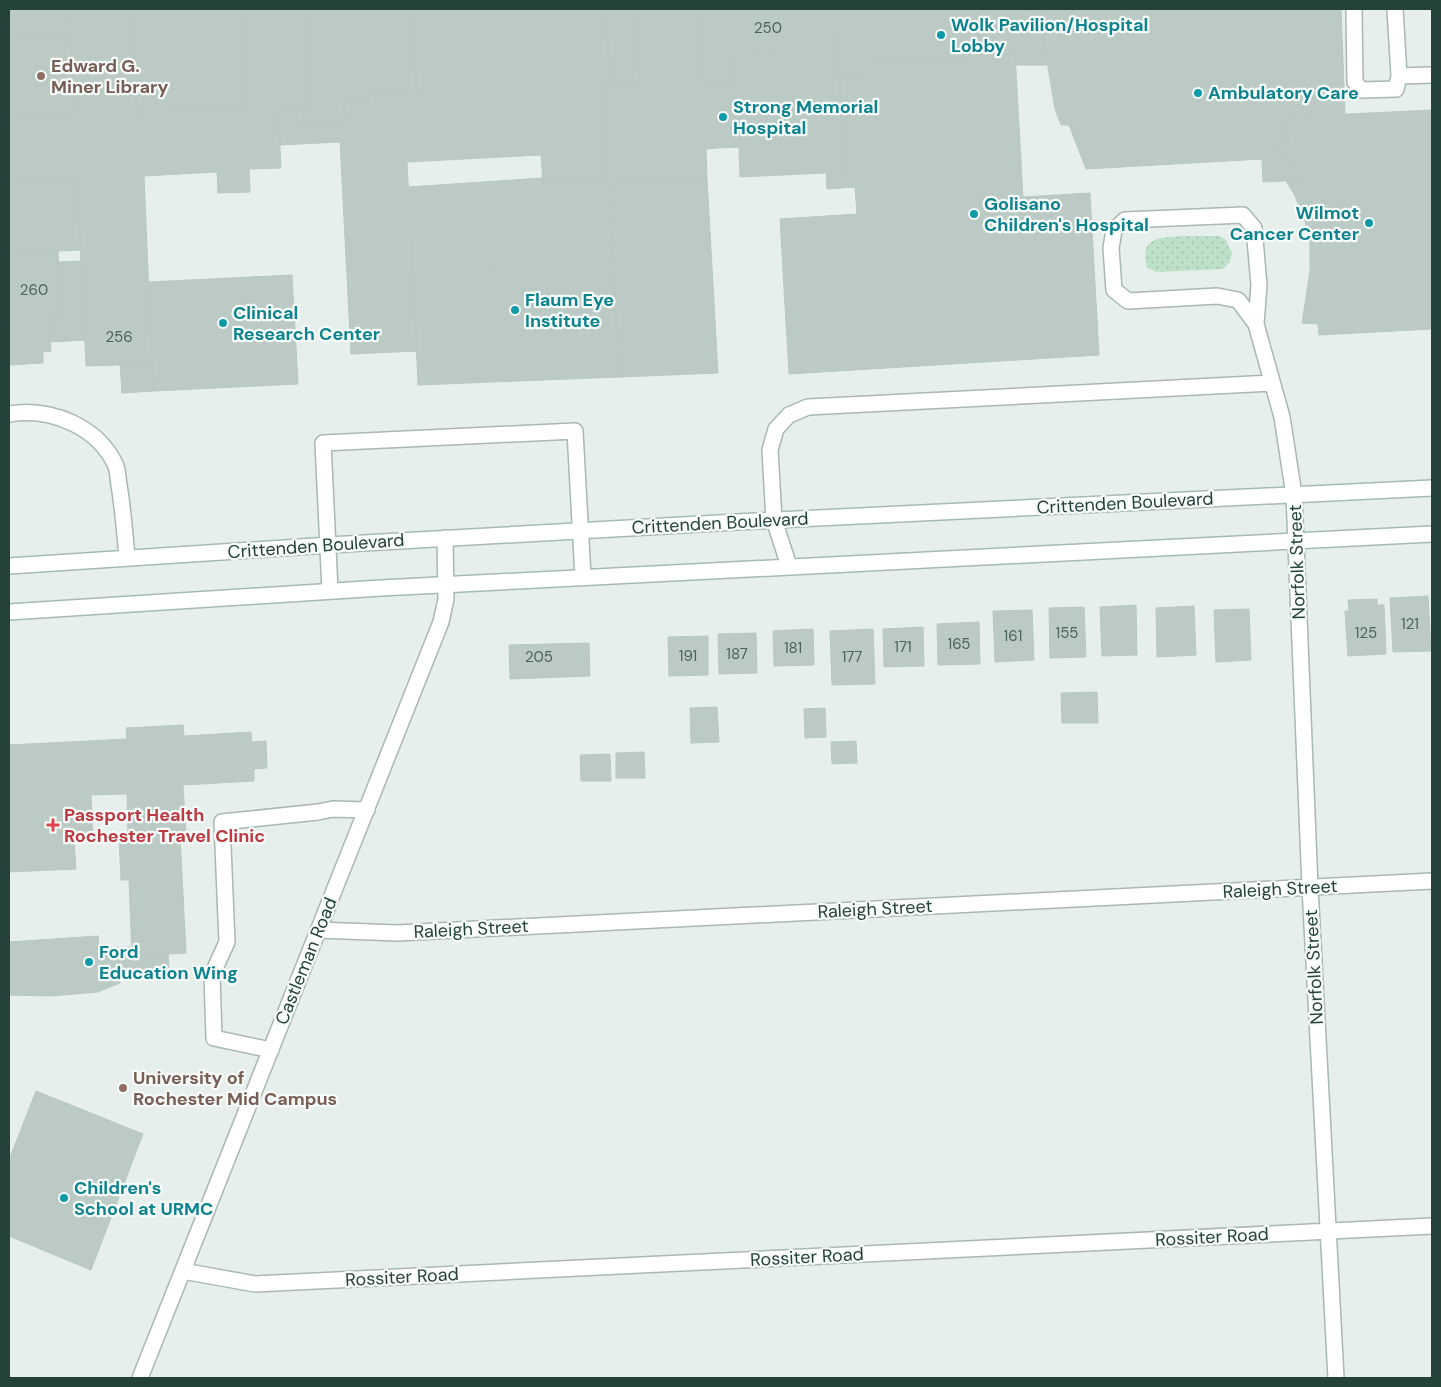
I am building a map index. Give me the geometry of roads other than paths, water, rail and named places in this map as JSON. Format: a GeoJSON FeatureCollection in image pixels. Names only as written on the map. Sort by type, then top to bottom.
{"type":"FeatureCollection","features":[{"type":"Feature","properties":{"kind":"street"},"geometry":{"type":"LineString","coordinates":[[1354,9],[1355,82],[1361,90],[1396,88],[1399,76],[1395,9]]}},
{"type":"Feature","properties":{"kind":"street"},"geometry":{"type":"LineString","coordinates":[[1399,76],[1432,75]]}},
{"type":"Feature","properties":{"kind":"street"},"geometry":{"type":"LineString","coordinates":[[1243,215],[1254,228],[1257,248],[1259,286],[1256,324],[1238,300],[1217,296],[1128,301],[1114,290],[1111,248],[1114,230],[1125,220],[1243,215]]}},
{"type":"Feature","properties":{"kind":"street","name":"Norfolk Street"},"geometry":{"type":"LineString","coordinates":[[1256,324],[1282,416],[1294,495],[1310,887],[1336,1378]]}},
{"type":"Feature","properties":{"kind":"street"},"geometry":{"type":"LineString","coordinates":[[789,566],[774,520],[770,450],[776,428],[789,415],[808,407],[1272,383]]}},
{"type":"Feature","properties":{"kind":"street"},"geometry":{"type":"LineString","coordinates":[[9,414],[23,412],[55,416],[81,427],[102,446],[116,467],[123,509],[127,558]]}},
{"type":"Feature","properties":{"kind":"street"},"geometry":{"type":"LineString","coordinates":[[330,591],[324,443],[575,430],[584,577]]}},
{"type":"Feature","properties":{"kind":"street","name":"Crittenden Boulevard"},"geometry":{"type":"LineString","coordinates":[[9,566],[445,538],[1432,488]]}},
{"type":"Feature","properties":{"kind":"street"},"geometry":{"type":"LineString","coordinates":[[9,612],[446,584],[1432,534]]}},
{"type":"Feature","properties":{"kind":"street","name":"Castleman Road"},"geometry":{"type":"LineString","coordinates":[[140,1378],[441,622],[446,600],[445,538]]}},
{"type":"Feature","properties":{"kind":"street"},"geometry":{"type":"LineString","coordinates":[[271,1050],[214,1038],[212,975],[227,942],[222,822],[333,809],[367,810]]}},
{"type":"Feature","properties":{"kind":"street","name":"Raleigh Street"},"geometry":{"type":"LineString","coordinates":[[318,930],[397,933],[1432,881]]}},
{"type":"Feature","properties":{"kind":"street","name":"Rossiter Road"},"geometry":{"type":"LineString","coordinates":[[183,1271],[255,1284],[1432,1226]]}},
{"type":"Feature","properties":{"kind":"place","name":"Wolk Pavilion/Hospital Lobby"},"geometry":{"type":"Point","coordinates":[941,35]}},
{"type":"Feature","properties":{"kind":"place","name":"Edward G. Miner Library"},"geometry":{"type":"Point","coordinates":[41,76]}},
{"type":"Feature","properties":{"kind":"place","name":"Ambulatory Care"},"geometry":{"type":"Point","coordinates":[1198,93]}},
{"type":"Feature","properties":{"kind":"place","name":"Strong Memorial Hospital"},"geometry":{"type":"Point","coordinates":[723,117]}},
{"type":"Feature","properties":{"kind":"place","name":"Golisano Children's Hospital"},"geometry":{"type":"Point","coordinates":[974,214]}},
{"type":"Feature","properties":{"kind":"place","name":"Wilmot Cancer Center"},"geometry":{"type":"Point","coordinates":[1369,223]}},
{"type":"Feature","properties":{"kind":"place","name":"Flaum Eye Institute"},"geometry":{"type":"Point","coordinates":[515,310]}},
{"type":"Feature","properties":{"kind":"place","name":"Clinical Research Center"},"geometry":{"type":"Point","coordinates":[223,323]}},
{"type":"Feature","properties":{"kind":"place","name":"Passport Health Rochester Travel Clinic"},"geometry":{"type":"Point","coordinates":[53,825]}},
{"type":"Feature","properties":{"kind":"place","name":"Ford Education Wing"},"geometry":{"type":"Point","coordinates":[89,962]}},
{"type":"Feature","properties":{"kind":"place","name":"University of Rochester Mid Campus"},"geometry":{"type":"Point","coordinates":[123,1088]}},
{"type":"Feature","properties":{"kind":"place","name":"Children's School at URMC"},"geometry":{"type":"Point","coordinates":[64,1198]}}]}
